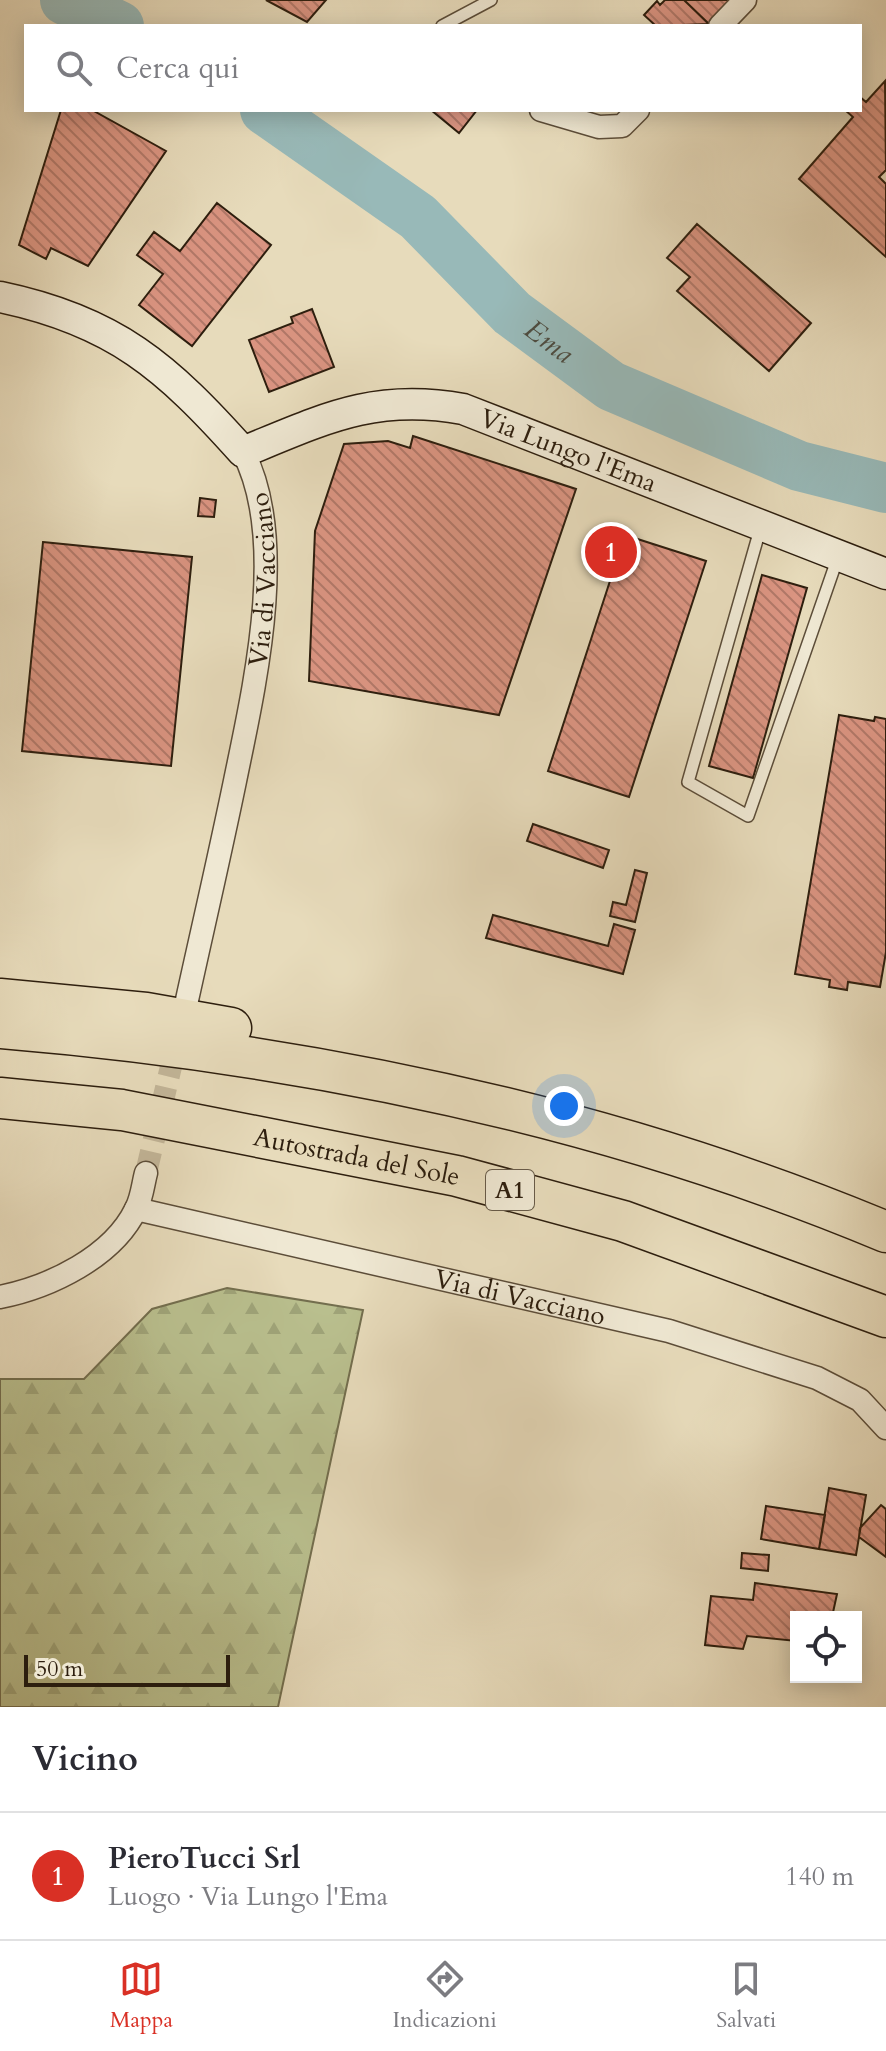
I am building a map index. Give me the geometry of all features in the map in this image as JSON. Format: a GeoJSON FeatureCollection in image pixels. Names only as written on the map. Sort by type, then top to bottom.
{"type":"FeatureCollection","features":[{"type":"Feature","properties":{"kind":"highway"},"geometry":{"type":"LineString","coordinates":[[0,999],[146,1013],[369,1053],[534,1115],[685,1159],[886,1232]]}},
{"type":"Feature","properties":{"kind":"highway"},"geometry":{"type":"LineString","coordinates":[[0,1028],[120,1038],[264,1059],[534,1115]]}},
{"type":"Feature","properties":{"kind":"highway","name":"Autostrada del Sole"},"geometry":{"type":"LineString","coordinates":[[0,1098],[122,1110],[457,1176],[623,1221],[886,1317]]}},
{"type":"Feature","properties":{"kind":"street"},"geometry":{"type":"LineString","coordinates":[[722,24],[745,0]]}},
{"type":"Feature","properties":{"kind":"street"},"geometry":{"type":"LineString","coordinates":[[548,112],[599,127],[622,126],[636,112]]}},
{"type":"Feature","properties":{"kind":"street","name":"Via di Vacciano"},"geometry":{"type":"LineString","coordinates":[[0,297],[68,314],[119,338],[188,393],[243,452],[254,473],[266,595],[258,671],[187,1000]]}},
{"type":"Feature","properties":{"kind":"street","name":"Via Lungo l'Ema"},"geometry":{"type":"LineString","coordinates":[[243,452],[359,408],[414,402],[440,405],[493,418],[886,574]]}},
{"type":"Feature","properties":{"kind":"street"},"geometry":{"type":"LineString","coordinates":[[0,1297],[28,1292],[107,1247],[136,1209],[146,1173]]}},
{"type":"Feature","properties":{"kind":"street","name":"Via di Vacciano"},"geometry":{"type":"LineString","coordinates":[[136,1209],[669,1331],[817,1378],[860,1400],[886,1428]]}},
{"type":"Feature","properties":{"kind":"lane"},"geometry":{"type":"LineString","coordinates":[[446,24],[491,0]]}},
{"type":"Feature","properties":{"kind":"lane"},"geometry":{"type":"LineString","coordinates":[[761,526],[688,782],[748,816],[839,556]]}},
{"type":"Feature","properties":{"kind":"green space"},"geometry":{"type":"Polygon","coordinates":[[[227,1288],[363,1310],[278,1707],[0,1707],[0,1379],[84,1379],[152,1309],[227,1288]]]}},
{"type":"Feature","properties":{"kind":"building"},"geometry":{"type":"Polygon","coordinates":[[[266,0],[326,0],[307,22],[266,0]]]}},
{"type":"Feature","properties":{"kind":"building"},"geometry":{"type":"Polygon","coordinates":[[[665,0],[684,0],[709,24],[654,24],[644,15],[657,1],[660,5],[665,0]]]}},
{"type":"Feature","properties":{"kind":"building"},"geometry":{"type":"Polygon","coordinates":[[[684,0],[732,0],[709,24],[684,0]]]}},
{"type":"Feature","properties":{"kind":"building"},"geometry":{"type":"Polygon","coordinates":[[[885,81],[886,170],[879,177],[886,184],[886,257],[799,179],[853,117],[847,112],[862,112],[862,99],[866,102],[885,81]]]}},
{"type":"Feature","properties":{"kind":"building"},"geometry":{"type":"Polygon","coordinates":[[[60,112],[96,112],[166,151],[88,266],[51,248],[46,259],[19,245],[60,112]]]}},
{"type":"Feature","properties":{"kind":"building"},"geometry":{"type":"Polygon","coordinates":[[[433,112],[475,112],[459,133],[433,112]]]}},
{"type":"Feature","properties":{"kind":"building"},"geometry":{"type":"Polygon","coordinates":[[[217,203],[271,245],[192,346],[139,305],[163,274],[137,255],[154,232],[180,251],[217,203]]]}},
{"type":"Feature","properties":{"kind":"building"},"geometry":{"type":"Polygon","coordinates":[[[697,224],[811,323],[769,371],[677,291],[690,277],[667,258],[697,224]]]}},
{"type":"Feature","properties":{"kind":"building"},"geometry":{"type":"Polygon","coordinates":[[[312,309],[334,367],[269,392],[249,340],[293,323],[291,317],[312,309]]]}},
{"type":"Feature","properties":{"kind":"building"},"geometry":{"type":"Polygon","coordinates":[[[413,436],[576,489],[499,715],[309,681],[315,531],[344,444],[388,441],[410,448],[413,436]]]}},
{"type":"Feature","properties":{"kind":"building"},"geometry":{"type":"Polygon","coordinates":[[[200,498],[216,500],[214,517],[198,516],[200,498]]]}},
{"type":"Feature","properties":{"kind":"building"},"geometry":{"type":"Polygon","coordinates":[[[625,535],[706,561],[629,797],[548,771],[625,535]]]}},
{"type":"Feature","properties":{"kind":"building"},"geometry":{"type":"Polygon","coordinates":[[[43,542],[192,557],[171,766],[22,751],[43,542]]]}},
{"type":"Feature","properties":{"kind":"building"},"geometry":{"type":"Polygon","coordinates":[[[762,575],[807,588],[753,778],[709,766],[762,575]]]}},
{"type":"Feature","properties":{"kind":"building"},"geometry":{"type":"Polygon","coordinates":[[[839,715],[874,721],[875,717],[886,719],[886,952],[880,987],[848,982],[847,990],[829,987],[830,980],[795,974],[839,715]]]}},
{"type":"Feature","properties":{"kind":"building"},"geometry":{"type":"Polygon","coordinates":[[[533,824],[609,850],[603,868],[527,841],[533,824]]]}},
{"type":"Feature","properties":{"kind":"building"},"geometry":{"type":"Polygon","coordinates":[[[635,870],[647,873],[635,922],[610,916],[613,902],[626,905],[635,870]]]}},
{"type":"Feature","properties":{"kind":"building"},"geometry":{"type":"Polygon","coordinates":[[[493,915],[608,946],[614,924],[635,930],[623,974],[486,938],[493,915]]]}},
{"type":"Feature","properties":{"kind":"building"},"geometry":{"type":"Polygon","coordinates":[[[829,1488],[866,1495],[856,1555],[819,1549],[829,1488]]]}},
{"type":"Feature","properties":{"kind":"building"},"geometry":{"type":"Polygon","coordinates":[[[881,1505],[886,1509],[886,1557],[859,1537],[860,1528],[881,1505]]]}},
{"type":"Feature","properties":{"kind":"building"},"geometry":{"type":"Polygon","coordinates":[[[766,1506],[825,1515],[819,1549],[761,1539],[766,1506]]]}},
{"type":"Feature","properties":{"kind":"building"},"geometry":{"type":"Polygon","coordinates":[[[742,1553],[769,1555],[768,1571],[741,1568],[742,1553]]]}},
{"type":"Feature","properties":{"kind":"building"},"geometry":{"type":"Polygon","coordinates":[[[755,1583],[837,1594],[833,1611],[790,1611],[790,1640],[747,1636],[743,1649],[705,1645],[711,1596],[753,1600],[755,1583]]]}},
{"type":"Feature","properties":{"kind":"waterway","name":"Ema"},"geometry":{"type":"LineString","coordinates":[[65,0],[115,24]]}},
{"type":"Feature","properties":{"kind":"waterway","name":"Ema"},"geometry":{"type":"LineString","coordinates":[[268,112],[418,217],[512,313],[611,386],[799,466],[886,488]]}},
{"type":"Feature","properties":{"kind":"tunnel"},"geometry":{"type":"LineString","coordinates":[[146,1173],[177,1041]]}},
{"type":"Feature","properties":{"kind":"place","name":"PieroTucci Srl"},"geometry":{"type":"Point","coordinates":[611,552]}}]}
